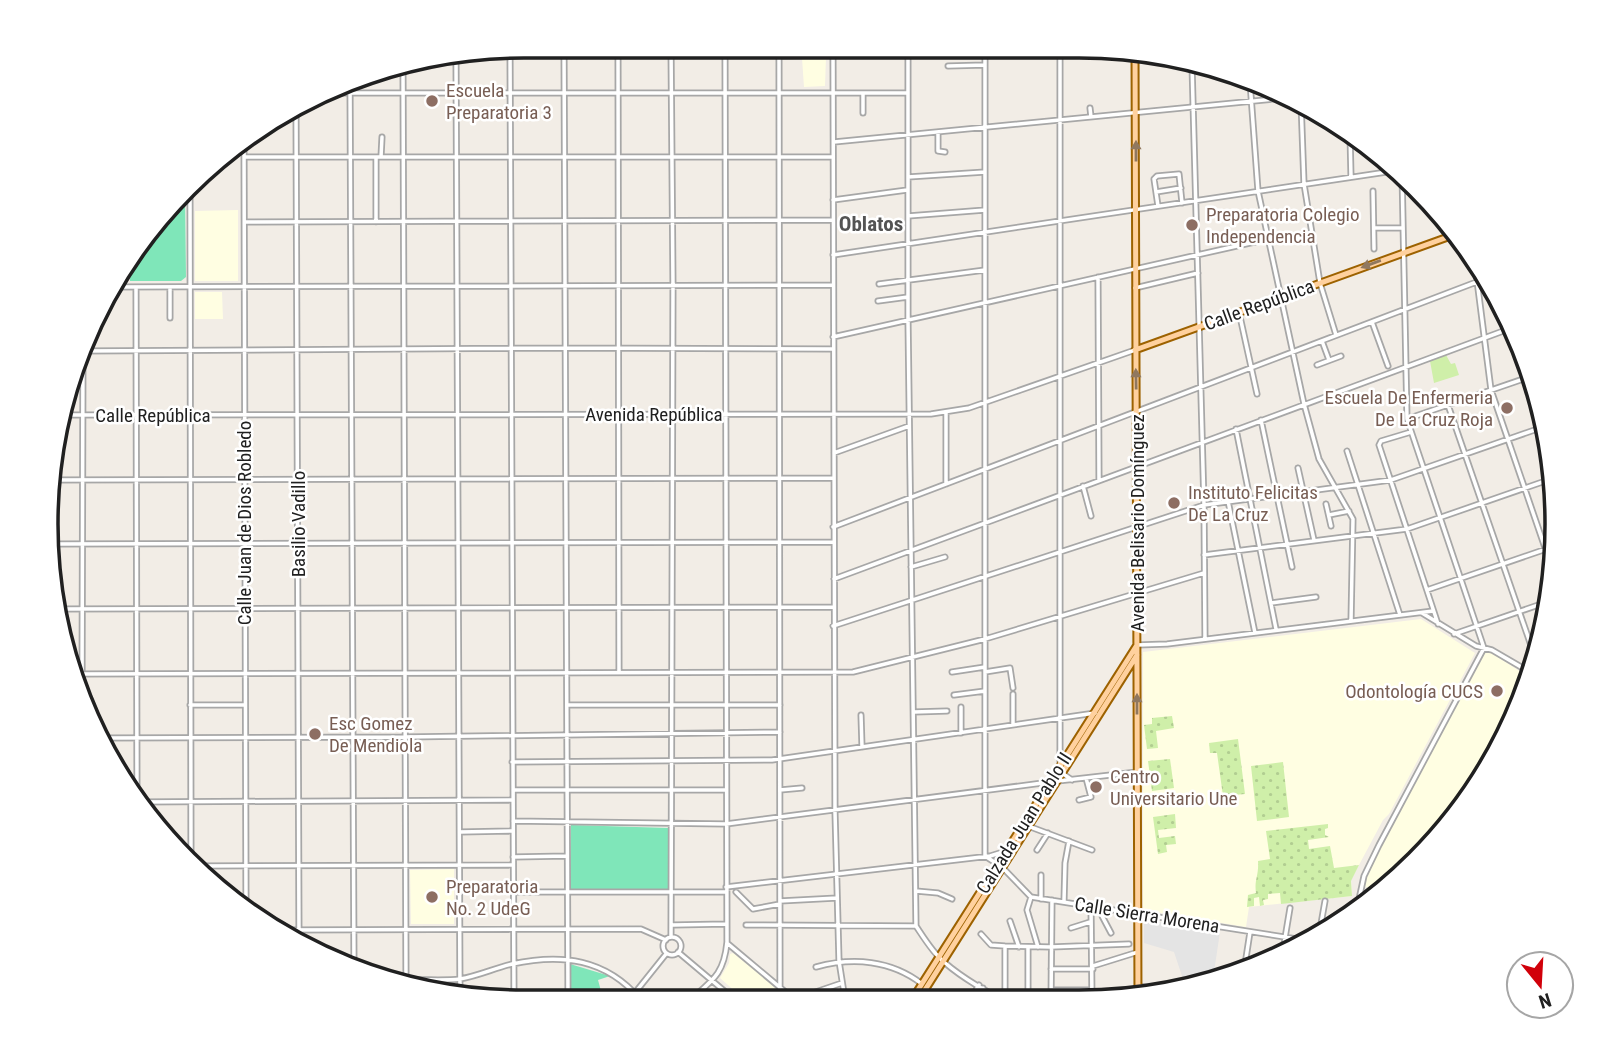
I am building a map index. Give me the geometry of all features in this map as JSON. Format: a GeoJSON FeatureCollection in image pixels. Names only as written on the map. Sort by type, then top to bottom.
{"type":"FeatureCollection","features":[{"type":"Feature","properties":{"kind":"main road","name":"Avenida Belisario Domínguez"},"geometry":{"type":"LineString","coordinates":[[1135,62],[1138,986]]}},
{"type":"Feature","properties":{"kind":"main road","name":"Calle República"},"geometry":{"type":"LineString","coordinates":[[1135,349],[1447,237]]}},
{"type":"Feature","properties":{"kind":"main road","name":"Calzada Juan Pablo II"},"geometry":{"type":"LineString","coordinates":[[1097,713],[1130,652],[1137,645]]}},
{"type":"Feature","properties":{"kind":"main road","name":"Calzada Juan Pablo II"},"geometry":{"type":"LineString","coordinates":[[924,990],[1061,769],[1137,655]]}},
{"type":"Feature","properties":{"kind":"main road","name":"Calzada Juan Pablo II"},"geometry":{"type":"LineString","coordinates":[[1000,866],[1005,852],[1053,782]]}},
{"type":"Feature","properties":{"kind":"main road","name":"Calzada Juan Pablo II"},"geometry":{"type":"LineString","coordinates":[[918,990],[941,959]]}},
{"type":"Feature","properties":{"kind":"street"},"geometry":{"type":"LineString","coordinates":[[510,58],[514,990]]}},
{"type":"Feature","properties":{"kind":"street"},"geometry":{"type":"LineString","coordinates":[[564,58],[568,990]]}},
{"type":"Feature","properties":{"kind":"street"},"geometry":{"type":"LineString","coordinates":[[618,58],[619,672]]}},
{"type":"Feature","properties":{"kind":"street"},"geometry":{"type":"LineString","coordinates":[[666,954],[663,945],[671,937],[673,925],[671,58]]}},
{"type":"Feature","properties":{"kind":"street"},"geometry":{"type":"LineString","coordinates":[[702,990],[723,968],[727,942],[726,58]]}},
{"type":"Feature","properties":{"kind":"street"},"geometry":{"type":"LineString","coordinates":[[779,58],[781,988]]}},
{"type":"Feature","properties":{"kind":"street"},"geometry":{"type":"LineString","coordinates":[[833,58],[834,751],[839,961],[843,990]]}},
{"type":"Feature","properties":{"kind":"street"},"geometry":{"type":"LineString","coordinates":[[908,58],[909,426],[916,926],[941,959],[988,990]]}},
{"type":"Feature","properties":{"kind":"street"},"geometry":{"type":"LineString","coordinates":[[985,58],[985,856]]}},
{"type":"Feature","properties":{"kind":"street"},"geometry":{"type":"LineString","coordinates":[[1060,58],[1059,718],[1061,769],[1072,780]]}},
{"type":"Feature","properties":{"kind":"street"},"geometry":{"type":"LineString","coordinates":[[456,63],[460,986]]}},
{"type":"Feature","properties":{"kind":"street"},"geometry":{"type":"LineString","coordinates":[[948,66],[985,65]]}},
{"type":"Feature","properties":{"kind":"street"},"geometry":{"type":"LineString","coordinates":[[1192,72],[1205,639]]}},
{"type":"Feature","properties":{"kind":"street"},"geometry":{"type":"LineString","coordinates":[[402,74],[406,975]]}},
{"type":"Feature","properties":{"kind":"street"},"geometry":{"type":"LineString","coordinates":[[1250,90],[1258,191],[1304,404],[1319,459],[1353,519],[1351,621]]}},
{"type":"Feature","properties":{"kind":"street"},"geometry":{"type":"LineString","coordinates":[[346,93],[907,93]]}},
{"type":"Feature","properties":{"kind":"street"},"geometry":{"type":"LineString","coordinates":[[350,93],[354,958]]}},
{"type":"Feature","properties":{"kind":"street"},"geometry":{"type":"LineString","coordinates":[[863,93],[863,113]]}},
{"type":"Feature","properties":{"kind":"street"},"geometry":{"type":"LineString","coordinates":[[834,142],[1270,99]]}},
{"type":"Feature","properties":{"kind":"street"},"geometry":{"type":"LineString","coordinates":[[1090,108],[1091,117]]}},
{"type":"Feature","properties":{"kind":"street"},"geometry":{"type":"LineString","coordinates":[[1301,115],[1304,184],[1320,283],[1336,335]]}},
{"type":"Feature","properties":{"kind":"street","name":"Basilio Vadillo"},"geometry":{"type":"LineString","coordinates":[[296,117],[299,932]]}},
{"type":"Feature","properties":{"kind":"street"},"geometry":{"type":"LineString","coordinates":[[938,132],[938,151],[945,152]]}},
{"type":"Feature","properties":{"kind":"street"},"geometry":{"type":"LineString","coordinates":[[382,137],[382,157]]}},
{"type":"Feature","properties":{"kind":"street"},"geometry":{"type":"LineString","coordinates":[[1350,145],[1350,177]]}},
{"type":"Feature","properties":{"kind":"street","name":"Calle Juan de Dios Robledo"},"geometry":{"type":"LineString","coordinates":[[244,151],[246,898]]}},
{"type":"Feature","properties":{"kind":"street"},"geometry":{"type":"LineString","coordinates":[[244,157],[834,157]]}},
{"type":"Feature","properties":{"kind":"street"},"geometry":{"type":"LineString","coordinates":[[376,157],[376,222]]}},
{"type":"Feature","properties":{"kind":"street"},"geometry":{"type":"LineString","coordinates":[[908,177],[985,172]]}},
{"type":"Feature","properties":{"kind":"street"},"geometry":{"type":"LineString","coordinates":[[833,255],[1386,173]]}},
{"type":"Feature","properties":{"kind":"street"},"geometry":{"type":"LineString","coordinates":[[1158,206],[1155,177],[1179,174],[1182,203]]}},
{"type":"Feature","properties":{"kind":"street"},"geometry":{"type":"LineString","coordinates":[[1359,897],[1364,876],[1379,845],[1484,648],[1407,419],[1402,187]]}},
{"type":"Feature","properties":{"kind":"street"},"geometry":{"type":"LineString","coordinates":[[1156,192],[1181,188]]}},
{"type":"Feature","properties":{"kind":"street"},"geometry":{"type":"LineString","coordinates":[[833,200],[908,190]]}},
{"type":"Feature","properties":{"kind":"street"},"geometry":{"type":"LineString","coordinates":[[1373,191],[1374,248]]}},
{"type":"Feature","properties":{"kind":"street"},"geometry":{"type":"LineString","coordinates":[[190,198],[189,673],[192,852]]}},
{"type":"Feature","properties":{"kind":"street"},"geometry":{"type":"LineString","coordinates":[[908,216],[985,211]]}},
{"type":"Feature","properties":{"kind":"street"},"geometry":{"type":"LineString","coordinates":[[244,222],[833,220]]}},
{"type":"Feature","properties":{"kind":"street"},"geometry":{"type":"LineString","coordinates":[[1374,228],[1403,228]]}},
{"type":"Feature","properties":{"kind":"street"},"geometry":{"type":"LineString","coordinates":[[833,337],[1268,239]]}},
{"type":"Feature","properties":{"kind":"street"},"geometry":{"type":"LineString","coordinates":[[879,284],[985,270]]}},
{"type":"Feature","properties":{"kind":"street"},"geometry":{"type":"LineString","coordinates":[[1135,288],[1198,273]]}},
{"type":"Feature","properties":{"kind":"street"},"geometry":{"type":"LineString","coordinates":[[1098,277],[1099,480]]}},
{"type":"Feature","properties":{"kind":"street"},"geometry":{"type":"LineString","coordinates":[[833,527],[1477,281]]}},
{"type":"Feature","properties":{"kind":"street"},"geometry":{"type":"LineString","coordinates":[[1478,283],[1491,390],[1544,548]]}},
{"type":"Feature","properties":{"kind":"street"},"geometry":{"type":"LineString","coordinates":[[122,287],[832,285]]}},
{"type":"Feature","properties":{"kind":"street"},"geometry":{"type":"LineString","coordinates":[[136,287],[137,784]]}},
{"type":"Feature","properties":{"kind":"street"},"geometry":{"type":"LineString","coordinates":[[170,287],[170,318]]}},
{"type":"Feature","properties":{"kind":"street"},"geometry":{"type":"LineString","coordinates":[[878,301],[908,297]]}},
{"type":"Feature","properties":{"kind":"street"},"geometry":{"type":"LineString","coordinates":[[1239,312],[1257,394]]}},
{"type":"Feature","properties":{"kind":"street"},"geometry":{"type":"LineString","coordinates":[[1371,322],[1388,366]]}},
{"type":"Feature","properties":{"kind":"street"},"geometry":{"type":"LineString","coordinates":[[834,579],[1503,331]]}},
{"type":"Feature","properties":{"kind":"street"},"geometry":{"type":"LineString","coordinates":[[1322,341],[1329,360]]}},
{"type":"Feature","properties":{"kind":"street"},"geometry":{"type":"LineString","coordinates":[[91,350],[832,349]]}},
{"type":"Feature","properties":{"kind":"street","name":"Calle República"},"geometry":{"type":"LineString","coordinates":[[1060,376],[1135,349]]}},
{"type":"Feature","properties":{"kind":"street"},"geometry":{"type":"LineString","coordinates":[[1317,365],[1341,356]]}},
{"type":"Feature","properties":{"kind":"street"},"geometry":{"type":"LineString","coordinates":[[82,373],[82,674],[858,671],[985,639],[1204,573]]}},
{"type":"Feature","properties":{"kind":"street","name":"Avenida República"},"geometry":{"type":"LineString","coordinates":[[243,415],[909,414],[946,412],[985,402],[1060,376]]}},
{"type":"Feature","properties":{"kind":"street"},"geometry":{"type":"LineString","coordinates":[[1407,419],[1522,379]]}},
{"type":"Feature","properties":{"kind":"street"},"geometry":{"type":"LineString","coordinates":[[1448,405],[1530,642]]}},
{"type":"Feature","properties":{"kind":"street"},"geometry":{"type":"LineString","coordinates":[[946,412],[946,484]]}},
{"type":"Feature","properties":{"kind":"street","name":"Calle República"},"geometry":{"type":"LineString","coordinates":[[71,415],[243,415]]}},
{"type":"Feature","properties":{"kind":"street"},"geometry":{"type":"LineString","coordinates":[[1261,419],[1292,567]]}},
{"type":"Feature","properties":{"kind":"street"},"geometry":{"type":"LineString","coordinates":[[834,453],[909,426]]}},
{"type":"Feature","properties":{"kind":"street"},"geometry":{"type":"LineString","coordinates":[[1236,429],[1277,630]]}},
{"type":"Feature","properties":{"kind":"street"},"geometry":{"type":"LineString","coordinates":[[834,626],[1204,505],[1391,480],[1535,430]]}},
{"type":"Feature","properties":{"kind":"street"},"geometry":{"type":"LineString","coordinates":[[1411,432],[1379,443],[1438,624]]}},
{"type":"Feature","properties":{"kind":"street"},"geometry":{"type":"LineString","coordinates":[[1347,451],[1400,615]]}},
{"type":"Feature","properties":{"kind":"street"},"geometry":{"type":"LineString","coordinates":[[1298,468],[1314,540]]}},
{"type":"Feature","properties":{"kind":"street"},"geometry":{"type":"LineString","coordinates":[[60,480],[833,478]]}},
{"type":"Feature","properties":{"kind":"street"},"geometry":{"type":"LineString","coordinates":[[1204,555],[1407,529],[1543,482]]}},
{"type":"Feature","properties":{"kind":"street"},"geometry":{"type":"LineString","coordinates":[[1083,486],[1091,516]]}},
{"type":"Feature","properties":{"kind":"street"},"geometry":{"type":"LineString","coordinates":[[1228,501],[1255,633]]}},
{"type":"Feature","properties":{"kind":"street"},"geometry":{"type":"LineString","coordinates":[[1326,503],[1331,526]]}},
{"type":"Feature","properties":{"kind":"street"},"geometry":{"type":"LineString","coordinates":[[1329,515],[1349,511]]}},
{"type":"Feature","properties":{"kind":"street"},"geometry":{"type":"LineString","coordinates":[[59,544],[833,542]]}},
{"type":"Feature","properties":{"kind":"street"},"geometry":{"type":"LineString","coordinates":[[1427,590],[1544,550]]}},
{"type":"Feature","properties":{"kind":"street"},"geometry":{"type":"LineString","coordinates":[[911,567],[945,557]]}},
{"type":"Feature","properties":{"kind":"street"},"geometry":{"type":"LineString","coordinates":[[1271,603],[1316,597]]}},
{"type":"Feature","properties":{"kind":"street"},"geometry":{"type":"LineString","coordinates":[[1454,634],[1538,605]]}},
{"type":"Feature","properties":{"kind":"street"},"geometry":{"type":"LineString","coordinates":[[66,610],[834,607]]}},
{"type":"Feature","properties":{"kind":"street"},"geometry":{"type":"LineString","coordinates":[[1137,645],[1433,611]]}},
{"type":"Feature","properties":{"kind":"street"},"geometry":{"type":"LineString","coordinates":[[1420,612],[1476,646],[1523,667]]}},
{"type":"Feature","properties":{"kind":"street"},"geometry":{"type":"LineString","coordinates":[[1137,655],[1146,646]]}},
{"type":"Feature","properties":{"kind":"street"},"geometry":{"type":"LineString","coordinates":[[952,672],[1010,668],[1013,688]]}},
{"type":"Feature","properties":{"kind":"street"},"geometry":{"type":"LineString","coordinates":[[954,695],[985,691]]}},
{"type":"Feature","properties":{"kind":"street"},"geometry":{"type":"LineString","coordinates":[[1013,694],[1013,725]]}},
{"type":"Feature","properties":{"kind":"street"},"geometry":{"type":"LineString","coordinates":[[190,705],[245,705]]}},
{"type":"Feature","properties":{"kind":"street"},"geometry":{"type":"LineString","coordinates":[[567,705],[780,705]]}},
{"type":"Feature","properties":{"kind":"street"},"geometry":{"type":"LineString","coordinates":[[961,707],[961,733]]}},
{"type":"Feature","properties":{"kind":"street"},"geometry":{"type":"LineString","coordinates":[[913,712],[947,711]]}},
{"type":"Feature","properties":{"kind":"street"},"geometry":{"type":"LineString","coordinates":[[512,762],[780,759],[1097,713]]}},
{"type":"Feature","properties":{"kind":"street"},"geometry":{"type":"LineString","coordinates":[[861,715],[862,747]]}},
{"type":"Feature","properties":{"kind":"street"},"geometry":{"type":"LineString","coordinates":[[110,738],[460,737],[780,732]]}},
{"type":"Feature","properties":{"kind":"street"},"geometry":{"type":"LineString","coordinates":[[513,821],[726,824],[1137,772]]}},
{"type":"Feature","properties":{"kind":"street"},"geometry":{"type":"LineString","coordinates":[[1079,800],[1091,797],[1086,778]]}},
{"type":"Feature","properties":{"kind":"street"},"geometry":{"type":"LineString","coordinates":[[780,790],[802,788]]}},
{"type":"Feature","properties":{"kind":"street"},"geometry":{"type":"LineString","coordinates":[[513,790],[726,790]]}},
{"type":"Feature","properties":{"kind":"street"},"geometry":{"type":"LineString","coordinates":[[150,802],[512,800]]}},
{"type":"Feature","properties":{"kind":"street"},"geometry":{"type":"LineString","coordinates":[[1028,826],[1092,850]]}},
{"type":"Feature","properties":{"kind":"street"},"geometry":{"type":"LineString","coordinates":[[460,832],[513,831]]}},
{"type":"Feature","properties":{"kind":"street"},"geometry":{"type":"LineString","coordinates":[[1037,850],[1048,833]]}},
{"type":"Feature","properties":{"kind":"street"},"geometry":{"type":"LineString","coordinates":[[1065,902],[1065,863],[1069,841]]}},
{"type":"Feature","properties":{"kind":"street"},"geometry":{"type":"LineString","coordinates":[[513,892],[672,892],[726,889],[1005,852]]}},
{"type":"Feature","properties":{"kind":"street"},"geometry":{"type":"LineString","coordinates":[[513,857],[567,856]]}},
{"type":"Feature","properties":{"kind":"street"},"geometry":{"type":"LineString","coordinates":[[985,856],[1000,866],[1031,897],[1027,910],[1038,947]]}},
{"type":"Feature","properties":{"kind":"street"},"geometry":{"type":"LineString","coordinates":[[206,865],[513,865]]}},
{"type":"Feature","properties":{"kind":"street"},"geometry":{"type":"LineString","coordinates":[[1041,875],[1041,899]]}},
{"type":"Feature","properties":{"kind":"street"},"geometry":{"type":"LineString","coordinates":[[916,891],[938,892],[952,899]]}},
{"type":"Feature","properties":{"kind":"street"},"geometry":{"type":"LineString","coordinates":[[736,892],[753,909],[780,903],[837,898]]}},
{"type":"Feature","properties":{"kind":"street","name":"Calle Sierra Morena"},"geometry":{"type":"LineString","coordinates":[[1031,897],[1292,938]]}},
{"type":"Feature","properties":{"kind":"street"},"geometry":{"type":"LineString","coordinates":[[1052,900],[1051,990],[1079,990]]}},
{"type":"Feature","properties":{"kind":"street"},"geometry":{"type":"LineString","coordinates":[[1322,922],[1325,901]]}},
{"type":"Feature","properties":{"kind":"street"},"geometry":{"type":"LineString","coordinates":[[1091,906],[1092,990]]}},
{"type":"Feature","properties":{"kind":"street"},"geometry":{"type":"LineString","coordinates":[[1100,908],[1111,933]]}},
{"type":"Feature","properties":{"kind":"street"},"geometry":{"type":"LineString","coordinates":[[1284,942],[1290,908]]}},
{"type":"Feature","properties":{"kind":"street"},"geometry":{"type":"LineString","coordinates":[[1010,921],[1019,947]]}},
{"type":"Feature","properties":{"kind":"street"},"geometry":{"type":"LineString","coordinates":[[1070,928],[1090,922]]}},
{"type":"Feature","properties":{"kind":"street"},"geometry":{"type":"LineString","coordinates":[[673,925],[726,924]]}},
{"type":"Feature","properties":{"kind":"street"},"geometry":{"type":"LineString","coordinates":[[746,925],[916,926]]}},
{"type":"Feature","properties":{"kind":"street"},"geometry":{"type":"LineString","coordinates":[[294,929],[640,929],[666,940]]}},
{"type":"Feature","properties":{"kind":"street"},"geometry":{"type":"LineString","coordinates":[[1246,959],[1250,932]]}},
{"type":"Feature","properties":{"kind":"street"},"geometry":{"type":"LineString","coordinates":[[981,934],[991,945],[1005,947],[1129,944]]}},
{"type":"Feature","properties":{"kind":"street"},"geometry":{"type":"LineString","coordinates":[[666,954],[673,955],[678,952],[680,943],[671,937]]}},
{"type":"Feature","properties":{"kind":"street"},"geometry":{"type":"LineString","coordinates":[[727,942],[783,990]]}},
{"type":"Feature","properties":{"kind":"street"},"geometry":{"type":"LineString","coordinates":[[1005,947],[1005,990]]}},
{"type":"Feature","properties":{"kind":"street"},"geometry":{"type":"LineString","coordinates":[[1028,947],[1028,990]]}},
{"type":"Feature","properties":{"kind":"street"},"geometry":{"type":"LineString","coordinates":[[678,952],[724,990]]}},
{"type":"Feature","properties":{"kind":"street"},"geometry":{"type":"LineString","coordinates":[[1051,969],[1093,967],[1138,952]]}},
{"type":"Feature","properties":{"kind":"street"},"geometry":{"type":"LineString","coordinates":[[637,990],[666,954]]}},
{"type":"Feature","properties":{"kind":"street"},"geometry":{"type":"LineString","coordinates":[[429,980],[460,979],[513,964],[567,960],[590,964],[608,972],[632,990]]}},
{"type":"Feature","properties":{"kind":"street"},"geometry":{"type":"LineString","coordinates":[[816,967],[839,961],[877,962],[909,975],[922,984]]}},
{"type":"Feature","properties":{"kind":"street"},"geometry":{"type":"LineString","coordinates":[[823,990],[842,983]]}},
{"type":"Feature","properties":{"kind":"street"},"geometry":{"type":"LineString","coordinates":[[978,990],[981,986]]}},
{"type":"Feature","properties":{"kind":"street"},"geometry":{"type":"LineString","coordinates":[[981,986],[982,990]]}},
{"type":"Feature","properties":{"kind":"shaded area"},"geometry":{"type":"Polygon","coordinates":[[[802,58],[826,58],[825,86],[804,87],[802,58]]]}},
{"type":"Feature","properties":{"kind":"shaded area"},"geometry":{"type":"Polygon","coordinates":[[[238,210],[238,281],[195,281],[195,211],[238,210]]]}},
{"type":"Feature","properties":{"kind":"shaded area"},"geometry":{"type":"Polygon","coordinates":[[[195,292],[222,292],[223,319],[195,319],[195,292]]]}},
{"type":"Feature","properties":{"kind":"shaded area"},"geometry":{"type":"Polygon","coordinates":[[[1421,619],[1475,653],[1351,880],[1352,896],[1249,907],[1246,927],[1143,910],[1143,652],[1421,619]]]}},
{"type":"Feature","properties":{"kind":"shaded area"},"geometry":{"type":"Polygon","coordinates":[[[1485,649],[1521,672],[1483,757],[1449,808],[1409,854],[1370,888],[1361,886],[1363,877],[1485,649]]]}},
{"type":"Feature","properties":{"kind":"shaded area","name":"Preparatoria No. 2 UdeG"},"geometry":{"type":"Polygon","coordinates":[[[454,869],[454,924],[411,924],[410,870],[454,869]]]}},
{"type":"Feature","properties":{"kind":"shaded area"},"geometry":{"type":"Polygon","coordinates":[[[1144,919],[1220,932],[1214,970],[1183,978],[1174,952],[1144,943],[1144,919]]]}},
{"type":"Feature","properties":{"kind":"shaded area"},"geometry":{"type":"Polygon","coordinates":[[[733,953],[776,990],[734,990],[720,978],[729,963],[730,954],[733,953]]]}},
{"type":"Feature","properties":{"kind":"green space"},"geometry":{"type":"Polygon","coordinates":[[[185,204],[186,277],[181,281],[130,281],[130,275],[136,265],[185,204]]]}},
{"type":"Feature","properties":{"kind":"green space"},"geometry":{"type":"Polygon","coordinates":[[[1446,355],[1451,364],[1455,363],[1459,375],[1434,383],[1430,361],[1446,355]]]}},
{"type":"Feature","properties":{"kind":"green space"},"geometry":{"type":"Polygon","coordinates":[[[1172,716],[1174,728],[1156,731],[1158,748],[1147,749],[1144,725],[1152,724],[1152,718],[1172,716]]]}},
{"type":"Feature","properties":{"kind":"green space"},"geometry":{"type":"Polygon","coordinates":[[[1238,739],[1245,794],[1223,796],[1217,753],[1210,753],[1209,743],[1238,739]]]}},
{"type":"Feature","properties":{"kind":"green space"},"geometry":{"type":"Polygon","coordinates":[[[1170,759],[1174,788],[1152,791],[1148,761],[1170,759]]]}},
{"type":"Feature","properties":{"kind":"green space"},"geometry":{"type":"Polygon","coordinates":[[[1283,762],[1289,817],[1257,821],[1251,766],[1283,762]]]}},
{"type":"Feature","properties":{"kind":"green space"},"geometry":{"type":"Polygon","coordinates":[[[1175,814],[1176,828],[1158,830],[1159,838],[1175,836],[1176,844],[1166,845],[1167,852],[1158,854],[1153,817],[1175,814]]]}},
{"type":"Feature","properties":{"kind":"green space"},"geometry":{"type":"Polygon","coordinates":[[[1328,824],[1325,835],[1329,837],[1308,840],[1309,849],[1330,846],[1334,868],[1359,865],[1351,881],[1352,896],[1281,904],[1280,893],[1268,894],[1268,899],[1263,900],[1264,905],[1260,906],[1259,897],[1254,898],[1254,906],[1247,907],[1248,895],[1256,893],[1258,861],[1270,859],[1266,831],[1328,824]]]}},
{"type":"Feature","properties":{"kind":"green space"},"geometry":{"type":"Polygon","coordinates":[[[571,825],[669,828],[670,889],[570,889],[571,825]]]}},
{"type":"Feature","properties":{"kind":"green space"},"geometry":{"type":"Polygon","coordinates":[[[570,964],[610,976],[598,980],[601,990],[570,990],[570,964]]]}},
{"type":"Feature","properties":{"kind":"place","name":"Escuela Preparatoria 3"},"geometry":{"type":"Point","coordinates":[432,101]}},
{"type":"Feature","properties":{"kind":"place","name":"Preparatoria Colegio Independencia"},"geometry":{"type":"Point","coordinates":[1192,225]}},
{"type":"Feature","properties":{"kind":"place","name":"Escuela De Enfermeria De La Cruz Roja"},"geometry":{"type":"Point","coordinates":[1507,408]}},
{"type":"Feature","properties":{"kind":"place","name":"Instituto Felicitas De La Cruz"},"geometry":{"type":"Point","coordinates":[1174,503]}},
{"type":"Feature","properties":{"kind":"place","name":"Odontología CUCS"},"geometry":{"type":"Point","coordinates":[1497,691]}},
{"type":"Feature","properties":{"kind":"place","name":"Esc Gomez De Mendiola"},"geometry":{"type":"Point","coordinates":[315,734]}},
{"type":"Feature","properties":{"kind":"place","name":"Centro Universitario Une"},"geometry":{"type":"Point","coordinates":[1096,787]}},
{"type":"Feature","properties":{"kind":"place","name":"Preparatoria No. 2 UdeG"},"geometry":{"type":"Point","coordinates":[432,897]}},
{"type":"Feature","properties":{"kind":"district","name":"Oblatos"},"geometry":{"type":"Point","coordinates":[871,224]}}]}
